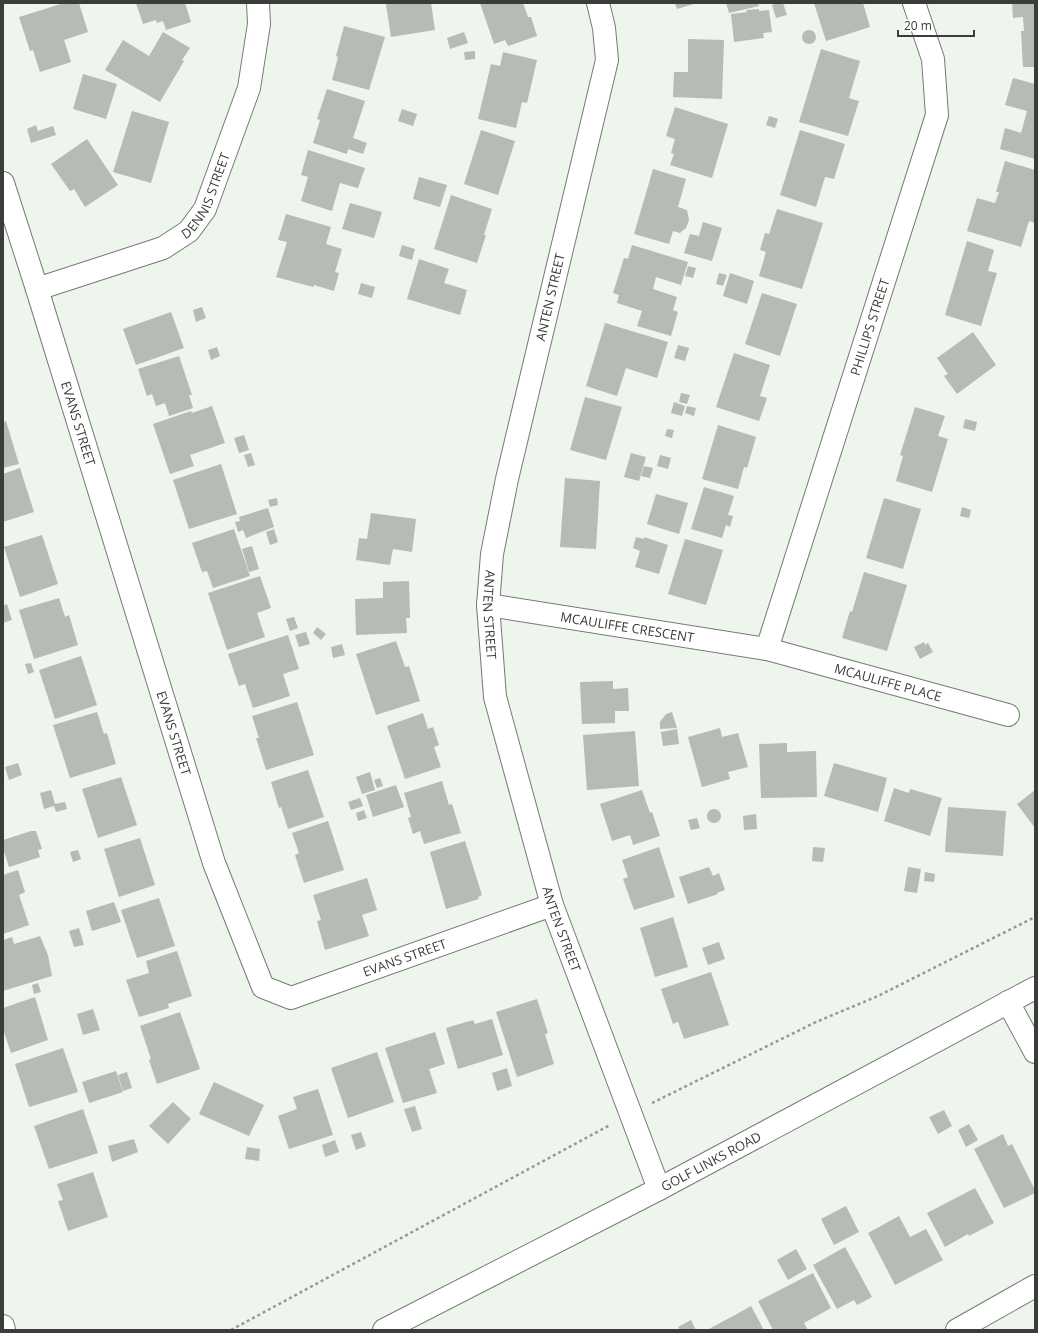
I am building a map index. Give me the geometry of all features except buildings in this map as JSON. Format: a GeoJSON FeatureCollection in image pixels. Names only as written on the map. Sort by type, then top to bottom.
{"type":"FeatureCollection","features":[{"type":"Feature","properties":{"kind":"street","name":"DENNIS STREET"},"geometry":{"type":"LineString","coordinates":[[37,289],[163,248],[189,231],[205,209],[250,88],[259,24],[258,3]]}},
{"type":"Feature","properties":{"kind":"street","name":"ANTEN STREET"},"geometry":{"type":"LineString","coordinates":[[598,3],[604,28],[607,60],[507,479],[492,554],[488,605],[495,697],[552,905],[659,1189]]}},
{"type":"Feature","properties":{"kind":"street","name":"PHILLIPS STREET"},"geometry":{"type":"LineString","coordinates":[[767,649],[937,115],[933,59],[914,3]]}},
{"type":"Feature","properties":{"kind":"street","name":"EVANS STREET"},"geometry":{"type":"LineString","coordinates":[[3,183],[214,863],[263,986],[291,998],[552,905]]}},
{"type":"Feature","properties":{"kind":"street","name":"MCAULIFFE CRESCENT"},"geometry":{"type":"LineString","coordinates":[[488,605],[767,649]]}},
{"type":"Feature","properties":{"kind":"street","name":"MCAULIFFE PLACE"},"geometry":{"type":"LineString","coordinates":[[767,649],[1008,715]]}},
{"type":"Feature","properties":{"kind":"street","name":"GOLF LINKS ROAD"},"geometry":{"type":"LineString","coordinates":[[384,1330],[659,1189],[1035,988]]}},
{"type":"Feature","properties":{"kind":"street"},"geometry":{"type":"LineString","coordinates":[[1008,1002],[1035,1052]]}},
{"type":"Feature","properties":{"kind":"street"},"geometry":{"type":"LineString","coordinates":[[957,1330],[1035,1286]]}},
{"type":"Feature","properties":{"kind":"street"},"geometry":{"type":"LineString","coordinates":[[3,1326],[4,1330]]}}]}
